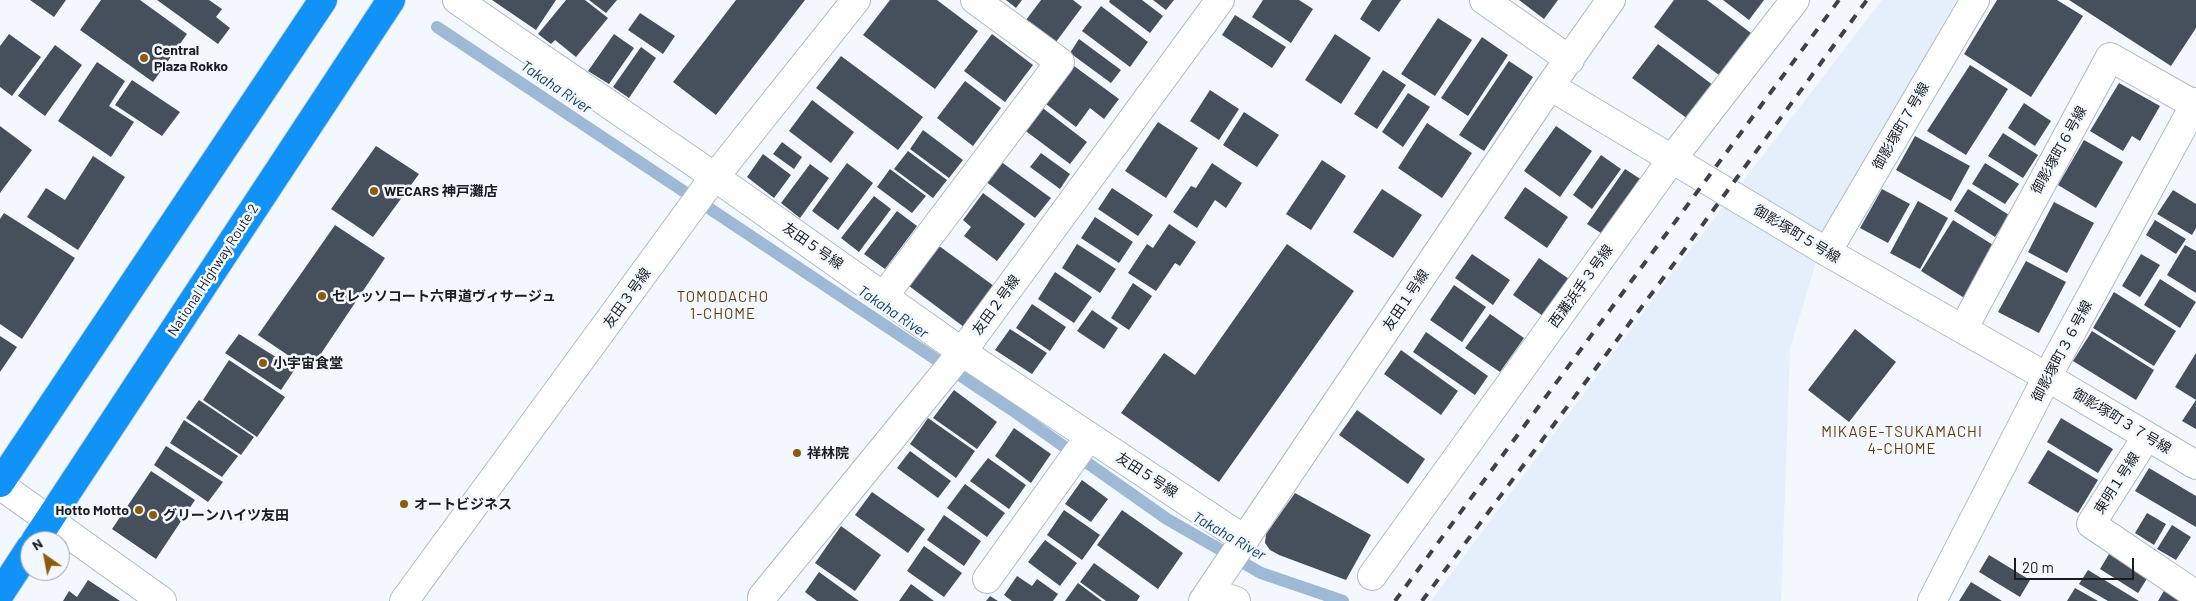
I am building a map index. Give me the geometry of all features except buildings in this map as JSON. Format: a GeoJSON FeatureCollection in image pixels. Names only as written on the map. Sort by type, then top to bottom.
{"type":"FeatureCollection","features":[{"type":"Feature","properties":{"kind":"highway"},"geometry":{"type":"LineString","coordinates":[[0,484],[323,0]]}},
{"type":"Feature","properties":{"kind":"highway","name":"National Highway Route 2"},"geometry":{"type":"LineString","coordinates":[[41,531],[391,0]]}},
{"type":"Feature","properties":{"kind":"highway"},"geometry":{"type":"LineString","coordinates":[[0,594],[20,563]]}},
{"type":"Feature","properties":{"kind":"street","name":"友田５号線"},"geometry":{"type":"LineString","coordinates":[[457,0],[711,183],[884,296],[1080,450],[1241,545]]}},
{"type":"Feature","properties":{"kind":"street","name":"友田３号線"},"geometry":{"type":"LineString","coordinates":[[404,601],[686,216],[856,0]]}},
{"type":"Feature","properties":{"kind":"street"},"geometry":{"type":"LineString","coordinates":[[884,296],[1060,62],[975,0]]}},
{"type":"Feature","properties":{"kind":"street","name":"友田２号線"},"geometry":{"type":"LineString","coordinates":[[762,601],[762,597],[959,355],[1220,0]]}},
{"type":"Feature","properties":{"kind":"street"},"geometry":{"type":"LineString","coordinates":[[1484,0],[1570,60]]}},
{"type":"Feature","properties":{"kind":"street","name":"友田１号線"},"geometry":{"type":"LineString","coordinates":[[1211,591],[1550,86],[1611,0]]}},
{"type":"Feature","properties":{"kind":"street","name":"西灘浜手３号線"},"geometry":{"type":"LineString","coordinates":[[1372,576],[1672,159],[1795,0]]}},
{"type":"Feature","properties":{"kind":"street","name":"御影塚町７号線"},"geometry":{"type":"LineString","coordinates":[[1827,252],[1975,0]]}},
{"type":"Feature","properties":{"kind":"street","name":"御影塚町６号線"},"geometry":{"type":"LineString","coordinates":[[1962,328],[2110,57],[2195,104]]}},
{"type":"Feature","properties":{"kind":"street","name":"御影塚町５号線"},"geometry":{"type":"LineString","coordinates":[[1550,86],[1827,252],[2048,377]]}},
{"type":"Feature","properties":{"kind":"street","name":"御影塚町３６号線"},"geometry":{"type":"LineString","coordinates":[[1932,601],[2048,377],[2195,104]]}},
{"type":"Feature","properties":{"kind":"street","name":"御影塚町３７号線"},"geometry":{"type":"LineString","coordinates":[[2048,377],[2196,465]]}},
{"type":"Feature","properties":{"kind":"street","name":"東明１号線"},"geometry":{"type":"LineString","coordinates":[[2147,436],[2091,524],[2196,596]]}},
{"type":"Feature","properties":{"kind":"street"},"geometry":{"type":"LineString","coordinates":[[987,579],[1080,450]]}},
{"type":"Feature","properties":{"kind":"street"},"geometry":{"type":"LineString","coordinates":[[0,484],[41,531]]}},
{"type":"Feature","properties":{"kind":"street"},"geometry":{"type":"LineString","coordinates":[[70,548],[162,601]]}},
{"type":"Feature","properties":{"kind":"street"},"geometry":{"type":"LineString","coordinates":[[1211,591],[1236,601]]}},
{"type":"Feature","properties":{"kind":"shaded area"},"geometry":{"type":"Polygon","coordinates":[[[1882,0],[1956,0],[1819,252],[1790,349],[1781,601],[1431,601],[1674,271],[1882,0]]]}},
{"type":"Feature","properties":{"kind":"waterway","name":"Takaha River"},"geometry":{"type":"LineString","coordinates":[[437,27],[1018,414],[1167,519],[1261,573],[1343,601]]}},
{"type":"Feature","properties":{"kind":"railway"},"geometry":{"type":"LineString","coordinates":[[1395,601],[1839,0]]}},
{"type":"Feature","properties":{"kind":"railway"},"geometry":{"type":"LineString","coordinates":[[1422,601],[1676,261],[1867,0]]}},
{"type":"Feature","properties":{"kind":"place","name":"Central Plaza Rokko"},"geometry":{"type":"Point","coordinates":[144,58]}},
{"type":"Feature","properties":{"kind":"place","name":"WECARS 神戸灘店"},"geometry":{"type":"Point","coordinates":[374,191]}},
{"type":"Feature","properties":{"kind":"place","name":"セレッソコート六甲道ヴィサージュ"},"geometry":{"type":"Point","coordinates":[322,296]}},
{"type":"Feature","properties":{"kind":"place","name":"小宇宙食堂"},"geometry":{"type":"Point","coordinates":[263,363]}},
{"type":"Feature","properties":{"kind":"place","name":"祥林院"},"geometry":{"type":"Point","coordinates":[797,453]}},
{"type":"Feature","properties":{"kind":"place","name":"オートビジネス"},"geometry":{"type":"Point","coordinates":[404,504]}},
{"type":"Feature","properties":{"kind":"place","name":"Hotto Motto"},"geometry":{"type":"Point","coordinates":[139,510]}},
{"type":"Feature","properties":{"kind":"place","name":"グリーンハイツ友田"},"geometry":{"type":"Point","coordinates":[153,515]}},
{"type":"Feature","properties":{"kind":"district","name":"TOMODACHO 1-CHOME"},"geometry":{"type":"Point","coordinates":[723,306]}},
{"type":"Feature","properties":{"kind":"district","name":"MIKAGE-TSUKAMACHI 4-CHOME"},"geometry":{"type":"Point","coordinates":[1902,440]}}]}
